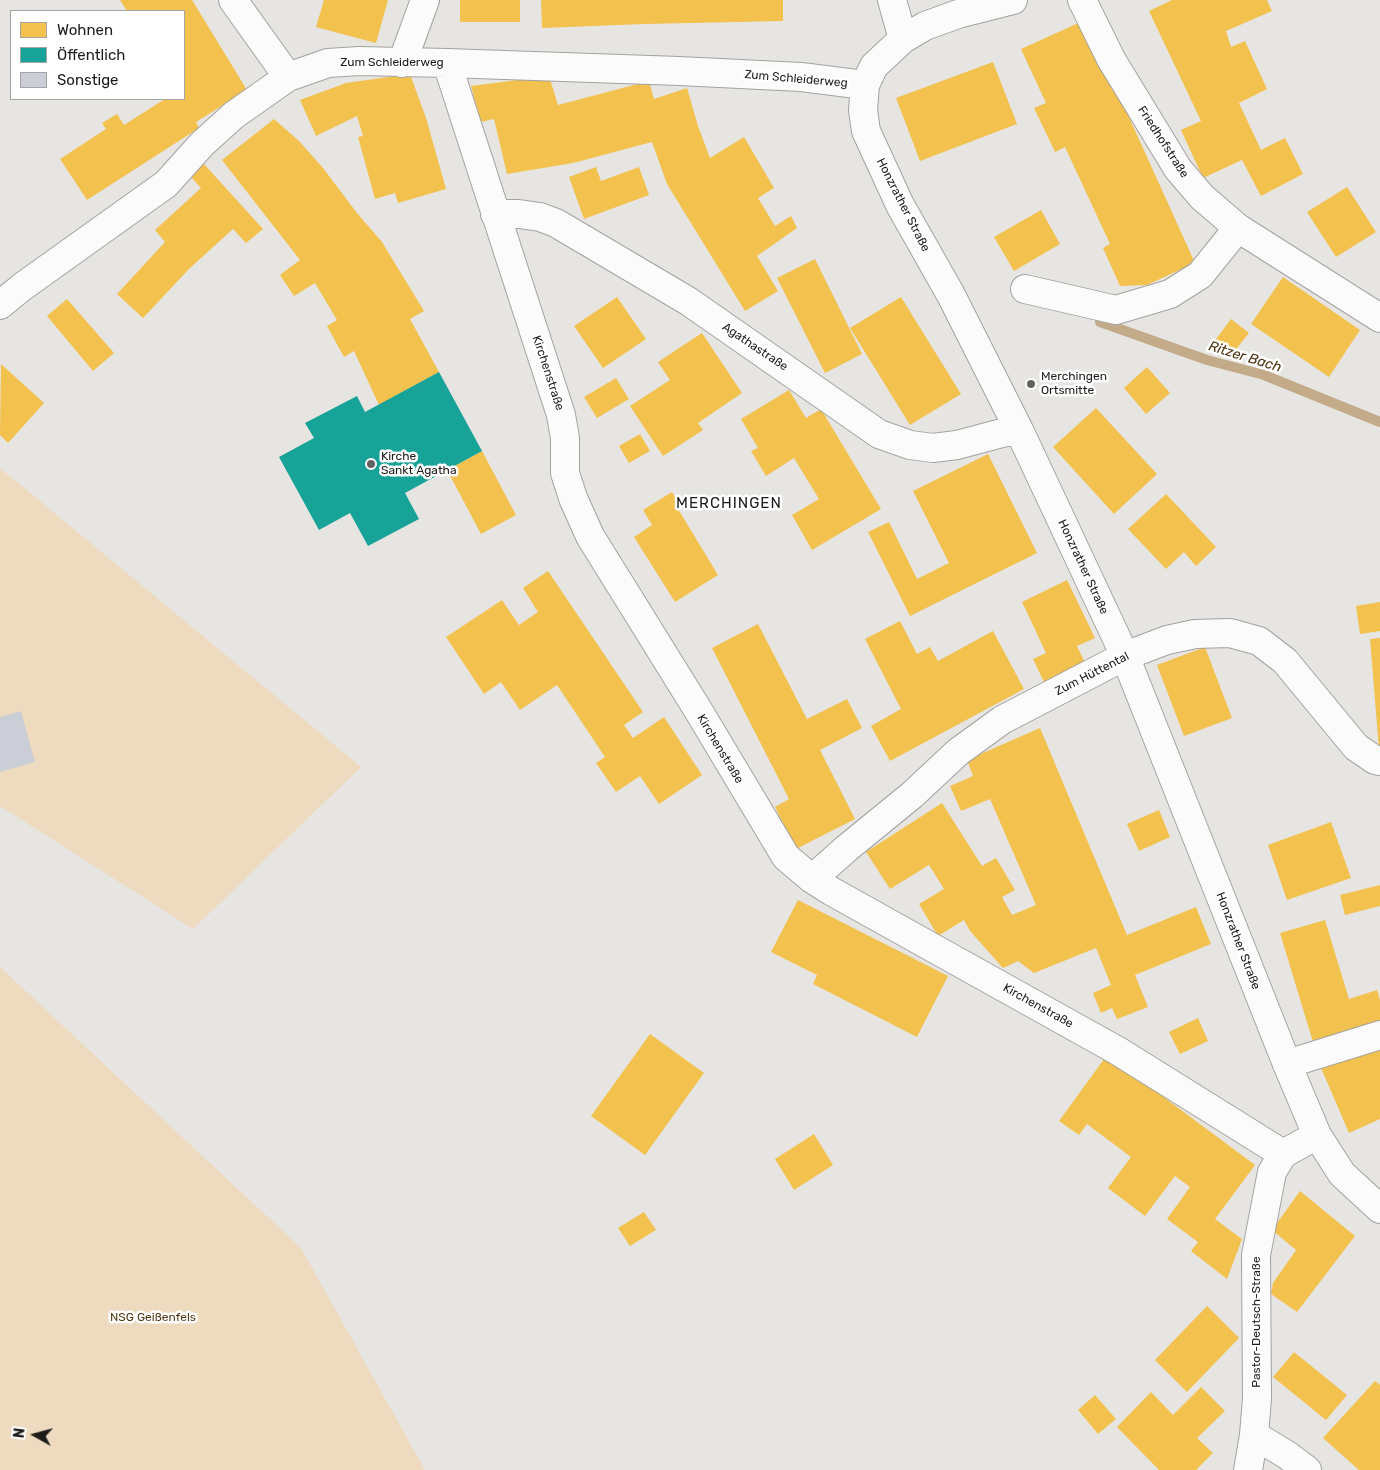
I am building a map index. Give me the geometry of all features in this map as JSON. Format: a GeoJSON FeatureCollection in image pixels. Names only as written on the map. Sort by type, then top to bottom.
{"type":"FeatureCollection","features":[{"type":"Feature","properties":{"kind":"street"},"geometry":{"type":"LineString","coordinates":[[233,0],[288,77]]}},
{"type":"Feature","properties":{"kind":"street"},"geometry":{"type":"LineString","coordinates":[[402,63],[425,0]]}},
{"type":"Feature","properties":{"kind":"street"},"geometry":{"type":"LineString","coordinates":[[892,0],[903,38]]}},
{"type":"Feature","properties":{"kind":"street","name":"Honzrather Straße"},"geometry":{"type":"LineString","coordinates":[[1013,0],[958,14],[925,26],[903,38],[874,66],[865,85],[863,110],[866,131],[900,205],[951,295],[1019,430],[1125,656],[1317,1135],[1342,1174],[1380,1209]]}},
{"type":"Feature","properties":{"kind":"street","name":"Friedhofstraße"},"geometry":{"type":"LineString","coordinates":[[1082,0],[1111,59],[1178,169],[1202,197],[1238,228],[1380,318]]}},
{"type":"Feature","properties":{"kind":"street","name":"Zum Schleiderweg"},"geometry":{"type":"LineString","coordinates":[[0,305],[22,287],[166,184],[202,144],[234,115],[288,77],[328,63],[359,61],[447,63],[679,71],[801,77],[865,85]]}},
{"type":"Feature","properties":{"kind":"street","name":"Kirchenstraße"},"geometry":{"type":"LineString","coordinates":[[447,63],[561,415],[565,438],[565,473],[573,498],[590,536],[786,857],[812,880],[1118,1051],[1283,1154]]}},
{"type":"Feature","properties":{"kind":"street","name":"Agathastraße"},"geometry":{"type":"LineString","coordinates":[[495,214],[519,214],[540,217],[556,223],[688,301],[879,434],[910,445],[933,448],[957,445],[1019,430]]}},
{"type":"Feature","properties":{"kind":"street"},"geometry":{"type":"LineString","coordinates":[[1026,289],[1116,310],[1170,294],[1200,275],[1238,228]]}},
{"type":"Feature","properties":{"kind":"street","name":"Zum Hüttental"},"geometry":{"type":"LineString","coordinates":[[812,880],[846,848],[912,795],[958,752],[1002,720],[1125,656],[1167,640],[1194,634],[1230,632],[1259,641],[1285,661],[1356,748],[1375,760],[1380,761]]}},
{"type":"Feature","properties":{"kind":"street"},"geometry":{"type":"LineString","coordinates":[[1287,1064],[1380,1035]]}},
{"type":"Feature","properties":{"kind":"street"},"geometry":{"type":"LineString","coordinates":[[1283,1154],[1317,1135]]}},
{"type":"Feature","properties":{"kind":"street","name":"Pastor-Deutsch-Straße"},"geometry":{"type":"LineString","coordinates":[[1248,1470],[1254,1435],[1257,1398],[1256,1255],[1272,1172],[1283,1154]]}},
{"type":"Feature","properties":{"kind":"street"},"geometry":{"type":"LineString","coordinates":[[1254,1435],[1308,1470]]}},
{"type":"Feature","properties":{"kind":"green space"},"geometry":{"type":"Polygon","coordinates":[[[0,468],[361,767],[193,929],[0,806],[0,468]]]}},
{"type":"Feature","properties":{"kind":"green space","name":"NSG Geißenfels"},"geometry":{"type":"Polygon","coordinates":[[[0,967],[301,1248],[425,1470],[0,1470],[0,967]]]}},
{"type":"Feature","properties":{"kind":"building: Wohnen"},"geometry":{"type":"Polygon","coordinates":[[[120,0],[192,0],[247,90],[196,122],[199,128],[87,200],[60,159],[106,129],[102,123],[117,114],[124,125],[163,100],[185,100],[185,10],[126,10],[120,0]]]}},
{"type":"Feature","properties":{"kind":"building: Wohnen"},"geometry":{"type":"Polygon","coordinates":[[[324,0],[388,0],[376,43],[316,27],[324,0]]]}},
{"type":"Feature","properties":{"kind":"building: Wohnen"},"geometry":{"type":"Polygon","coordinates":[[[460,0],[520,0],[520,22],[460,22],[460,0]]]}},
{"type":"Feature","properties":{"kind":"building: Wohnen"},"geometry":{"type":"Polygon","coordinates":[[[541,0],[783,0],[783,21],[542,28],[541,0]]]}},
{"type":"Feature","properties":{"kind":"building: Wohnen"},"geometry":{"type":"Polygon","coordinates":[[[1172,0],[1267,0],[1272,11],[1226,31],[1231,47],[1245,41],[1267,89],[1239,103],[1261,150],[1285,138],[1303,174],[1261,196],[1242,160],[1203,178],[1181,130],[1201,121],[1149,11],[1172,0]]]}},
{"type":"Feature","properties":{"kind":"building: Wohnen"},"geometry":{"type":"Polygon","coordinates":[[[1085,20],[1195,263],[1147,285],[1120,286],[1103,248],[1110,244],[1065,147],[1055,152],[1034,108],[1046,103],[1021,49],[1085,20]]]}},
{"type":"Feature","properties":{"kind":"building: Wohnen"},"geometry":{"type":"Polygon","coordinates":[[[993,62],[1017,124],[920,161],[896,98],[993,62]]]}},
{"type":"Feature","properties":{"kind":"building: Wohnen"},"geometry":{"type":"Polygon","coordinates":[[[410,74],[426,118],[446,189],[398,203],[395,193],[375,199],[358,137],[363,136],[357,116],[316,136],[300,100],[346,83],[410,74]]]}},
{"type":"Feature","properties":{"kind":"building: Wohnen"},"geometry":{"type":"Polygon","coordinates":[[[549,76],[558,105],[649,81],[654,99],[687,88],[710,158],[744,137],[774,188],[758,198],[775,226],[791,216],[797,228],[757,256],[778,291],[745,311],[667,184],[652,142],[573,163],[507,174],[494,119],[481,122],[471,86],[549,76]]]}},
{"type":"Feature","properties":{"kind":"building: Wohnen"},"geometry":{"type":"Polygon","coordinates":[[[274,119],[299,141],[323,168],[382,242],[424,311],[410,319],[439,372],[379,405],[354,351],[344,357],[327,326],[337,320],[315,283],[294,296],[280,275],[300,260],[222,160],[274,119]]]}},
{"type":"Feature","properties":{"kind":"building: Wohnen"},"geometry":{"type":"Polygon","coordinates":[[[203,163],[263,229],[246,243],[233,229],[189,269],[143,318],[117,294],[165,242],[155,230],[201,188],[190,176],[203,163]]]}},
{"type":"Feature","properties":{"kind":"building: Wohnen"},"geometry":{"type":"Polygon","coordinates":[[[596,167],[601,181],[639,167],[649,195],[584,219],[569,177],[596,167]]]}},
{"type":"Feature","properties":{"kind":"building: Wohnen"},"geometry":{"type":"Polygon","coordinates":[[[1347,187],[1376,232],[1336,257],[1307,212],[1347,187]]]}},
{"type":"Feature","properties":{"kind":"building: Wohnen"},"geometry":{"type":"Polygon","coordinates":[[[1041,210],[1060,244],[1014,271],[994,237],[1041,210]]]}},
{"type":"Feature","properties":{"kind":"building: Wohnen"},"geometry":{"type":"Polygon","coordinates":[[[815,259],[862,354],[825,373],[777,278],[815,259]]]}},
{"type":"Feature","properties":{"kind":"building: Wohnen"},"geometry":{"type":"Polygon","coordinates":[[[1283,277],[1360,330],[1329,377],[1251,324],[1283,277]]]}},
{"type":"Feature","properties":{"kind":"building: Wohnen"},"geometry":{"type":"Polygon","coordinates":[[[617,297],[646,339],[603,368],[574,326],[617,297]]]}},
{"type":"Feature","properties":{"kind":"building: Wohnen"},"geometry":{"type":"Polygon","coordinates":[[[901,297],[961,394],[910,425],[850,328],[901,297]]]}},
{"type":"Feature","properties":{"kind":"building: Wohnen"},"geometry":{"type":"Polygon","coordinates":[[[67,299],[114,353],[93,371],[47,316],[67,299]]]}},
{"type":"Feature","properties":{"kind":"building: Wohnen"},"geometry":{"type":"Polygon","coordinates":[[[1231,319],[1249,333],[1233,353],[1216,339],[1231,319]]]}},
{"type":"Feature","properties":{"kind":"building: Wohnen"},"geometry":{"type":"Polygon","coordinates":[[[702,333],[742,393],[698,423],[703,430],[663,456],[630,406],[670,380],[658,362],[702,333]]]}},
{"type":"Feature","properties":{"kind":"building: Wohnen"},"geometry":{"type":"Polygon","coordinates":[[[1,364],[44,403],[8,443],[0,435],[1,364]]]}},
{"type":"Feature","properties":{"kind":"building: Wohnen"},"geometry":{"type":"Polygon","coordinates":[[[1147,367],[1170,393],[1146,414],[1124,388],[1147,367]]]}},
{"type":"Feature","properties":{"kind":"building: Wohnen"},"geometry":{"type":"Polygon","coordinates":[[[616,378],[629,399],[597,418],[584,397],[616,378]]]}},
{"type":"Feature","properties":{"kind":"building: Wohnen"},"geometry":{"type":"Polygon","coordinates":[[[789,390],[806,418],[821,409],[881,509],[812,550],[792,515],[819,499],[794,458],[766,476],[751,451],[758,448],[741,419],[789,390]]]}},
{"type":"Feature","properties":{"kind":"building: Wohnen"},"geometry":{"type":"Polygon","coordinates":[[[1096,408],[1157,474],[1114,514],[1053,447],[1096,408]]]}},
{"type":"Feature","properties":{"kind":"building: Wohnen"},"geometry":{"type":"Polygon","coordinates":[[[640,434],[650,451],[629,463],[619,446],[640,434]]]}},
{"type":"Feature","properties":{"kind":"building: Wohnen"},"geometry":{"type":"Polygon","coordinates":[[[482,451],[516,515],[481,534],[447,470],[482,451]]]}},
{"type":"Feature","properties":{"kind":"building: Wohnen"},"geometry":{"type":"Polygon","coordinates":[[[988,454],[1037,553],[910,616],[868,532],[889,522],[917,579],[949,563],[913,491],[988,454]]]}},
{"type":"Feature","properties":{"kind":"building: Wohnen"},"geometry":{"type":"Polygon","coordinates":[[[672,492],[681,507],[678,509],[718,575],[675,602],[634,537],[652,525],[643,510],[672,492]]]}},
{"type":"Feature","properties":{"kind":"building: Wohnen"},"geometry":{"type":"Polygon","coordinates":[[[1166,494],[1216,547],[1196,566],[1184,552],[1166,569],[1128,529],[1166,494]]]}},
{"type":"Feature","properties":{"kind":"building: Wohnen"},"geometry":{"type":"Polygon","coordinates":[[[548,571],[643,712],[624,725],[633,738],[664,717],[702,775],[659,804],[640,776],[616,792],[596,763],[605,757],[557,685],[520,710],[501,682],[484,694],[446,637],[502,600],[519,625],[538,612],[523,588],[548,571]]]}},
{"type":"Feature","properties":{"kind":"building: Wohnen"},"geometry":{"type":"Polygon","coordinates":[[[1067,580],[1095,638],[1077,646],[1085,663],[1044,682],[1033,659],[1046,653],[1022,602],[1067,580]]]}},
{"type":"Feature","properties":{"kind":"building: Wohnen"},"geometry":{"type":"Polygon","coordinates":[[[1380,602],[1380,631],[1360,634],[1356,606],[1380,602]]]}},
{"type":"Feature","properties":{"kind":"building: Wohnen"},"geometry":{"type":"Polygon","coordinates":[[[900,621],[917,654],[930,647],[938,661],[993,631],[1024,689],[890,761],[871,726],[901,709],[865,639],[900,621]]]}},
{"type":"Feature","properties":{"kind":"building: Wohnen"},"geometry":{"type":"Polygon","coordinates":[[[758,624],[807,719],[847,699],[862,728],[820,750],[855,819],[796,849],[775,807],[789,799],[712,648],[758,624]]]}},
{"type":"Feature","properties":{"kind":"building: Wohnen"},"geometry":{"type":"Polygon","coordinates":[[[1380,638],[1380,749],[1379,749],[1370,639],[1380,638]]]}},
{"type":"Feature","properties":{"kind":"building: Wohnen"},"geometry":{"type":"Polygon","coordinates":[[[1205,647],[1232,718],[1184,736],[1157,665],[1205,647]]]}},
{"type":"Feature","properties":{"kind":"building: Wohnen"},"geometry":{"type":"Polygon","coordinates":[[[1040,728],[1127,935],[1196,907],[1211,944],[1135,975],[1148,1007],[1117,1019],[1112,1008],[1101,1013],[1093,993],[1111,985],[1096,948],[1034,973],[1018,961],[1003,968],[970,931],[964,920],[938,936],[919,904],[944,889],[929,865],[890,889],[866,852],[942,803],[982,866],[996,858],[1015,890],[1002,897],[1012,915],[1036,905],[990,799],[961,811],[950,786],[973,776],[967,760],[1040,728]]]}},
{"type":"Feature","properties":{"kind":"building: Wohnen"},"geometry":{"type":"Polygon","coordinates":[[[1159,810],[1170,837],[1139,851],[1127,824],[1159,810]]]}},
{"type":"Feature","properties":{"kind":"building: Wohnen"},"geometry":{"type":"Polygon","coordinates":[[[1331,822],[1351,878],[1287,900],[1268,845],[1331,822]]]}},
{"type":"Feature","properties":{"kind":"building: Wohnen"},"geometry":{"type":"Polygon","coordinates":[[[1380,885],[1380,906],[1345,915],[1340,895],[1380,885]]]}},
{"type":"Feature","properties":{"kind":"building: Wohnen"},"geometry":{"type":"Polygon","coordinates":[[[798,900],[948,976],[917,1037],[813,984],[817,975],[771,952],[798,900]]]}},
{"type":"Feature","properties":{"kind":"building: Wohnen"},"geometry":{"type":"Polygon","coordinates":[[[1325,920],[1349,999],[1377,990],[1380,1000],[1380,1022],[1313,1042],[1280,933],[1325,920]]]}},
{"type":"Feature","properties":{"kind":"building: Wohnen"},"geometry":{"type":"Polygon","coordinates":[[[1198,1018],[1208,1041],[1180,1054],[1169,1032],[1198,1018]]]}},
{"type":"Feature","properties":{"kind":"building: Wohnen"},"geometry":{"type":"Polygon","coordinates":[[[650,1034],[704,1073],[645,1155],[591,1116],[650,1034]]]}},
{"type":"Feature","properties":{"kind":"building: Wohnen"},"geometry":{"type":"Polygon","coordinates":[[[1380,1042],[1380,1119],[1349,1133],[1321,1068],[1380,1042]]]}},
{"type":"Feature","properties":{"kind":"building: Wohnen"},"geometry":{"type":"Polygon","coordinates":[[[1107,1055],[1255,1165],[1215,1219],[1242,1239],[1227,1279],[1191,1251],[1198,1242],[1167,1219],[1190,1187],[1175,1176],[1145,1216],[1108,1188],[1131,1157],[1087,1124],[1079,1135],[1059,1121],[1107,1055]]]}},
{"type":"Feature","properties":{"kind":"building: Wohnen"},"geometry":{"type":"Polygon","coordinates":[[[814,1134],[833,1165],[794,1190],[775,1159],[814,1134]]]}},
{"type":"Feature","properties":{"kind":"building: Wohnen"},"geometry":{"type":"Polygon","coordinates":[[[1300,1191],[1355,1236],[1297,1312],[1271,1294],[1273,1283],[1296,1250],[1272,1230],[1300,1191]]]}},
{"type":"Feature","properties":{"kind":"building: Wohnen"},"geometry":{"type":"Polygon","coordinates":[[[644,1212],[656,1230],[630,1246],[618,1228],[644,1212]]]}},
{"type":"Feature","properties":{"kind":"building: Wohnen"},"geometry":{"type":"Polygon","coordinates":[[[1207,1306],[1239,1338],[1187,1392],[1155,1360],[1207,1306]]]}},
{"type":"Feature","properties":{"kind":"building: Wohnen"},"geometry":{"type":"Polygon","coordinates":[[[1294,1352],[1347,1395],[1326,1420],[1273,1377],[1294,1352]]]}},
{"type":"Feature","properties":{"kind":"building: Wohnen"},"geometry":{"type":"Polygon","coordinates":[[[1375,1381],[1380,1385],[1380,1470],[1359,1470],[1323,1438],[1375,1381]]]}},
{"type":"Feature","properties":{"kind":"building: Wohnen"},"geometry":{"type":"Polygon","coordinates":[[[1201,1387],[1225,1411],[1197,1438],[1213,1453],[1196,1470],[1159,1470],[1117,1427],[1151,1392],[1173,1415],[1201,1387]]]}},
{"type":"Feature","properties":{"kind":"building: Wohnen"},"geometry":{"type":"Polygon","coordinates":[[[1095,1395],[1116,1419],[1098,1434],[1078,1410],[1095,1395]]]}},
{"type":"Feature","properties":{"kind":"building: Öffentlich","name":"Kirche Sankt Agatha"},"geometry":{"type":"Polygon","coordinates":[[[439,372],[482,451],[405,493],[419,519],[368,546],[350,513],[319,530],[279,457],[314,438],[305,423],[357,396],[365,412],[439,372]]]}},
{"type":"Feature","properties":{"kind":"building: Sonstige"},"geometry":{"type":"Polygon","coordinates":[[[21,711],[35,762],[0,772],[0,717],[21,711]]]}},
{"type":"Feature","properties":{"kind":"waterway","name":"Ritzer Bach"},"geometry":{"type":"LineString","coordinates":[[1100,322],[1207,360],[1264,375],[1380,422]]}},
{"type":"Feature","properties":{"kind":"place","name":"Merchingen Ortsmitte"},"geometry":{"type":"Point","coordinates":[1031,384]}},
{"type":"Feature","properties":{"kind":"place","name":"Kirche Sankt Agatha"},"geometry":{"type":"Point","coordinates":[371,464]}},
{"type":"Feature","properties":{"kind":"district","name":"MERCHINGEN"},"geometry":{"type":"Point","coordinates":[729,504]}}]}
